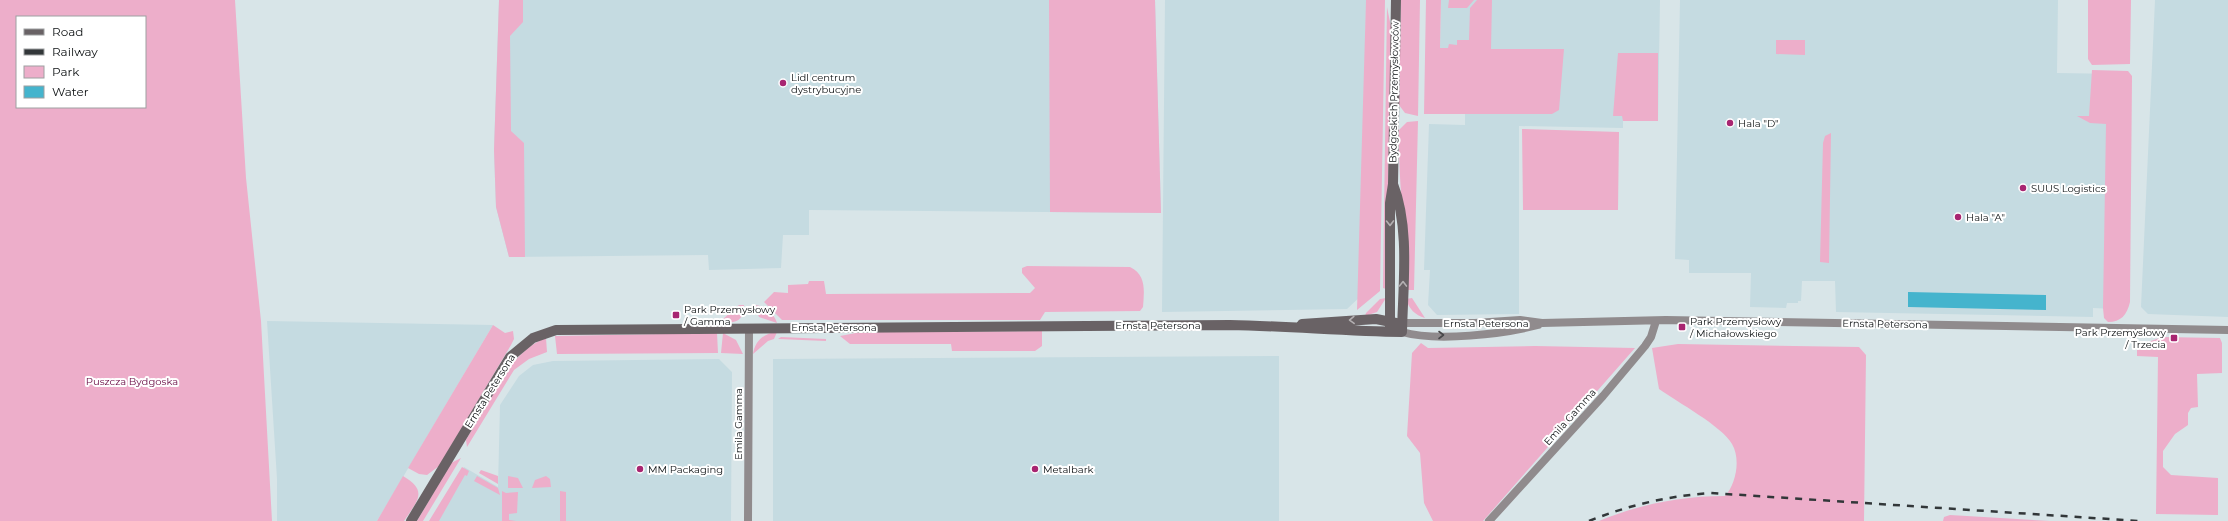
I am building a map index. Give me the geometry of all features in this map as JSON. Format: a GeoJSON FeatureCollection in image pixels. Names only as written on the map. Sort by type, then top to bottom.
{"type":"FeatureCollection","features":[{"type":"Feature","properties":{"kind":"street","name":"Bydgoskich Przemysłowców"},"geometry":{"type":"LineString","coordinates":[[1390,327],[1390,203],[1393,184],[1396,0]]}},
{"type":"Feature","properties":{"kind":"street","name":"Bydgoskich Przemysłowców"},"geometry":{"type":"LineString","coordinates":[[1393,184],[1400,209],[1403,257],[1402,327]]}},
{"type":"Feature","properties":{"kind":"street","name":"Ernsta Petersona"},"geometry":{"type":"LineString","coordinates":[[411,521],[504,366],[516,351],[533,338],[549,331],[564,329],[1287,326],[1331,331],[1520,320],[1542,324],[1656,321],[2228,330]]}},
{"type":"Feature","properties":{"kind":"street","name":"Emila Gamma"},"geometry":{"type":"LineString","coordinates":[[1489,521],[1603,396],[1641,351],[1651,337],[1656,321]]}},
{"type":"Feature","properties":{"kind":"street","name":"Ernsta Petersona"},"geometry":{"type":"LineString","coordinates":[[1402,327],[1418,335],[1471,335],[1521,329],[1542,324]]}},
{"type":"Feature","properties":{"kind":"street","name":"Emila Gamma"},"geometry":{"type":"LineString","coordinates":[[748,328],[748,521]]}},
{"type":"Feature","properties":{"kind":"shaded area"},"geometry":{"type":"Polygon","coordinates":[[[499,0],[1155,0],[1161,213],[809,210],[809,235],[783,235],[781,268],[709,270],[708,255],[509,257],[496,207],[494,150],[499,0]]]}},
{"type":"Feature","properties":{"kind":"shaded area"},"geometry":{"type":"Polygon","coordinates":[[[1165,0],[1366,0],[1363,294],[1347,309],[1162,312],[1165,0]]]}},
{"type":"Feature","properties":{"kind":"shaded area"},"geometry":{"type":"Polygon","coordinates":[[[1441,0],[1660,0],[1658,121],[1623,121],[1623,128],[1519,126],[1519,314],[1437,315],[1428,305],[1430,270],[1424,270],[1429,124],[1465,125],[1465,100],[1440,48],[1441,0]]]}},
{"type":"Feature","properties":{"kind":"shaded area"},"geometry":{"type":"Polygon","coordinates":[[[1680,0],[2058,0],[2057,73],[2120,74],[2113,309],[2093,308],[2093,317],[1836,312],[1835,281],[1802,281],[1801,301],[1798,301],[1798,303],[1787,303],[1786,308],[1750,307],[1751,273],[1689,273],[1689,260],[1675,259],[1680,0]]]}},
{"type":"Feature","properties":{"kind":"shaded area"},"geometry":{"type":"Polygon","coordinates":[[[2155,0],[2228,0],[2228,317],[2148,314],[2141,307],[2155,0]]]}},
{"type":"Feature","properties":{"kind":"shaded area"},"geometry":{"type":"Polygon","coordinates":[[[267,321],[493,325],[377,521],[277,521],[277,479],[267,321]]]}},
{"type":"Feature","properties":{"kind":"shaded area"},"geometry":{"type":"Polygon","coordinates":[[[1279,356],[1279,521],[773,521],[773,359],[1279,356]]]}},
{"type":"Feature","properties":{"kind":"shaded area"},"geometry":{"type":"Polygon","coordinates":[[[719,359],[732,372],[731,521],[432,521],[464,467],[498,487],[500,405],[519,376],[533,365],[553,361],[719,359]]]}},
{"type":"Feature","properties":{"kind":"green space","name":"Puszcza Bydgoska"},"geometry":{"type":"Polygon","coordinates":[[[0,0],[235,0],[246,178],[261,321],[272,521],[0,521],[0,0]]]}},
{"type":"Feature","properties":{"kind":"green space"},"geometry":{"type":"Polygon","coordinates":[[[499,0],[523,0],[523,22],[510,36],[511,131],[524,143],[525,257],[509,257],[496,207],[494,150],[499,0]]]}},
{"type":"Feature","properties":{"kind":"green space"},"geometry":{"type":"Polygon","coordinates":[[[1049,0],[1155,0],[1161,213],[1050,212],[1049,0]]]}},
{"type":"Feature","properties":{"kind":"green space"},"geometry":{"type":"Polygon","coordinates":[[[1366,0],[1385,0],[1380,291],[1357,310],[1366,0]]]}},
{"type":"Feature","properties":{"kind":"green space"},"geometry":{"type":"Polygon","coordinates":[[[1401,0],[1420,0],[1418,116],[1405,113],[1399,105],[1401,0]]]}},
{"type":"Feature","properties":{"kind":"green space"},"geometry":{"type":"Polygon","coordinates":[[[1426,0],[1441,0],[1440,48],[1448,48],[1449,44],[1457,45],[1457,40],[1469,40],[1470,8],[1477,0],[1492,0],[1491,49],[1564,49],[1559,110],[1552,114],[1424,114],[1426,0]]]}},
{"type":"Feature","properties":{"kind":"green space"},"geometry":{"type":"Polygon","coordinates":[[[1449,0],[1474,0],[1467,8],[1448,8],[1449,0]]]}},
{"type":"Feature","properties":{"kind":"green space"},"geometry":{"type":"Polygon","coordinates":[[[2088,0],[2131,0],[2130,64],[2092,65],[2088,59],[2088,0]]]}},
{"type":"Feature","properties":{"kind":"green space"},"geometry":{"type":"Polygon","coordinates":[[[1387,7],[1391,27],[1386,289],[1383,288],[1383,284],[1387,7]]]}},
{"type":"Feature","properties":{"kind":"green space"},"geometry":{"type":"Polygon","coordinates":[[[1776,40],[1805,40],[1805,55],[1776,54],[1776,40]]]}},
{"type":"Feature","properties":{"kind":"green space"},"geometry":{"type":"Polygon","coordinates":[[[1618,53],[1658,53],[1658,121],[1623,121],[1622,116],[1613,116],[1618,53]]]}},
{"type":"Feature","properties":{"kind":"green space"},"geometry":{"type":"Polygon","coordinates":[[[2092,70],[2128,71],[2132,76],[2130,302],[2123,317],[2113,322],[2108,322],[2104,318],[2103,308],[2106,124],[2090,123],[2077,116],[2089,116],[2092,70]]]}},
{"type":"Feature","properties":{"kind":"green space"},"geometry":{"type":"Polygon","coordinates":[[[1418,121],[1414,290],[1406,290],[1399,130],[1407,122],[1418,121]]]}},
{"type":"Feature","properties":{"kind":"green space"},"geometry":{"type":"Polygon","coordinates":[[[1522,129],[1619,132],[1618,210],[1523,210],[1522,129]]]}},
{"type":"Feature","properties":{"kind":"green space"},"geometry":{"type":"Polygon","coordinates":[[[1831,133],[1829,263],[1820,262],[1823,143],[1825,136],[1831,133]]]}},
{"type":"Feature","properties":{"kind":"green space"},"geometry":{"type":"Polygon","coordinates":[[[1027,266],[1130,267],[1135,270],[1142,279],[1144,290],[1143,307],[1140,311],[1045,312],[1040,320],[782,320],[764,302],[774,292],[788,293],[788,285],[808,284],[809,281],[824,281],[826,294],[1030,293],[1035,288],[1022,273],[1022,268],[1027,266]]]}},
{"type":"Feature","properties":{"kind":"green space"},"geometry":{"type":"Polygon","coordinates":[[[1386,298],[1377,312],[1365,316],[1366,313],[1380,299],[1386,298]]]}},
{"type":"Feature","properties":{"kind":"green space"},"geometry":{"type":"Polygon","coordinates":[[[1412,298],[1425,318],[1415,313],[1409,306],[1406,299],[1412,298]]]}},
{"type":"Feature","properties":{"kind":"green space"},"geometry":{"type":"Polygon","coordinates":[[[739,305],[744,305],[744,310],[739,320],[723,323],[723,319],[739,305]]]}},
{"type":"Feature","properties":{"kind":"green space"},"geometry":{"type":"Polygon","coordinates":[[[754,305],[768,311],[774,316],[777,323],[759,317],[754,305]]]}},
{"type":"Feature","properties":{"kind":"green space"},"geometry":{"type":"Polygon","coordinates":[[[493,325],[505,333],[513,331],[514,339],[439,466],[427,475],[419,474],[408,468],[493,325]]]}},
{"type":"Feature","properties":{"kind":"green space"},"geometry":{"type":"Polygon","coordinates":[[[1042,331],[1042,346],[1035,351],[952,351],[951,344],[850,344],[840,336],[861,332],[1042,331]]]}},
{"type":"Feature","properties":{"kind":"green space"},"geometry":{"type":"Polygon","coordinates":[[[777,332],[774,339],[768,341],[753,354],[756,345],[761,338],[768,334],[777,332]]]}},
{"type":"Feature","properties":{"kind":"green space"},"geometry":{"type":"Polygon","coordinates":[[[717,333],[718,353],[557,354],[555,336],[717,333]]]}},
{"type":"Feature","properties":{"kind":"green space"},"geometry":{"type":"Polygon","coordinates":[[[723,333],[736,340],[743,354],[721,353],[723,333]]]}},
{"type":"Feature","properties":{"kind":"green space"},"geometry":{"type":"Polygon","coordinates":[[[781,337],[826,339],[826,341],[778,339],[781,337]]]}},
{"type":"Feature","properties":{"kind":"green space"},"geometry":{"type":"Polygon","coordinates":[[[2162,337],[2220,338],[2222,343],[2222,373],[2197,374],[2198,407],[2191,408],[2188,413],[2188,425],[2175,434],[2163,451],[2163,467],[2171,475],[2218,478],[2218,515],[2156,514],[2158,357],[2137,356],[2137,346],[2162,337]]]}},
{"type":"Feature","properties":{"kind":"green space"},"geometry":{"type":"Polygon","coordinates":[[[546,338],[547,352],[529,359],[514,370],[467,447],[466,440],[490,397],[509,368],[533,345],[546,338]]]}},
{"type":"Feature","properties":{"kind":"green space"},"geometry":{"type":"Polygon","coordinates":[[[1421,343],[1428,348],[1535,346],[1635,348],[1483,521],[1433,521],[1424,503],[1420,453],[1407,436],[1412,353],[1421,343]]]}},
{"type":"Feature","properties":{"kind":"green space"},"geometry":{"type":"Polygon","coordinates":[[[1678,344],[1859,347],[1866,355],[1864,521],[1599,521],[1630,510],[1661,502],[1709,496],[1725,496],[1732,485],[1737,464],[1735,450],[1727,437],[1709,422],[1659,389],[1652,348],[1678,344]]]}},
{"type":"Feature","properties":{"kind":"green space"},"geometry":{"type":"Polygon","coordinates":[[[461,458],[423,521],[417,521],[451,463],[461,458]]]}},
{"type":"Feature","properties":{"kind":"green space"},"geometry":{"type":"Polygon","coordinates":[[[462,467],[469,471],[467,476],[465,475],[439,521],[429,521],[462,467]]]}},
{"type":"Feature","properties":{"kind":"green space"},"geometry":{"type":"Polygon","coordinates":[[[481,470],[498,476],[498,484],[479,473],[481,470]]]}},
{"type":"Feature","properties":{"kind":"green space"},"geometry":{"type":"Polygon","coordinates":[[[403,476],[411,481],[418,492],[418,497],[413,508],[404,521],[377,521],[403,476]]]}},
{"type":"Feature","properties":{"kind":"green space"},"geometry":{"type":"Polygon","coordinates":[[[477,476],[498,488],[500,495],[474,481],[477,476]]]}},
{"type":"Feature","properties":{"kind":"green space"},"geometry":{"type":"Polygon","coordinates":[[[508,476],[518,478],[523,488],[508,488],[508,476]]]}},
{"type":"Feature","properties":{"kind":"green space"},"geometry":{"type":"Polygon","coordinates":[[[546,476],[550,479],[551,487],[532,488],[535,480],[546,476]]]}},
{"type":"Feature","properties":{"kind":"green space"},"geometry":{"type":"Polygon","coordinates":[[[502,491],[506,493],[518,492],[517,513],[509,514],[509,520],[516,521],[502,521],[502,491]]]}},
{"type":"Feature","properties":{"kind":"green space"},"geometry":{"type":"Polygon","coordinates":[[[560,491],[566,492],[566,521],[560,521],[560,491]]]}},
{"type":"Feature","properties":{"kind":"green space"},"geometry":{"type":"Polygon","coordinates":[[[1950,515],[2050,521],[1943,521],[1944,517],[1950,515]]]}},
{"type":"Feature","properties":{"kind":"water"},"geometry":{"type":"Polygon","coordinates":[[[1908,292],[2046,295],[2046,310],[1908,307],[1908,292]]]}},
{"type":"Feature","properties":{"kind":"railway"},"geometry":{"type":"LineString","coordinates":[[1589,521],[1619,510],[1649,502],[1679,496],[1711,493],[2139,521]]}},
{"type":"Feature","properties":{"kind":"place","name":"Lidl centrum dystrybucyjne"},"geometry":{"type":"Point","coordinates":[783,83]}},
{"type":"Feature","properties":{"kind":"place","name":"Hala \"D\""},"geometry":{"type":"Point","coordinates":[1730,123]}},
{"type":"Feature","properties":{"kind":"place","name":"SUUS Logistics"},"geometry":{"type":"Point","coordinates":[2023,188]}},
{"type":"Feature","properties":{"kind":"place","name":"Hala \"A\""},"geometry":{"type":"Point","coordinates":[1958,217]}},
{"type":"Feature","properties":{"kind":"place","name":"Park Przemysłowy / Gamma"},"geometry":{"type":"Point","coordinates":[676,315]}},
{"type":"Feature","properties":{"kind":"place","name":"Park Przemysłowy / Michałowskiego"},"geometry":{"type":"Point","coordinates":[1682,327]}},
{"type":"Feature","properties":{"kind":"place","name":"Park Przemysłowy / Trzecia"},"geometry":{"type":"Point","coordinates":[2174,338]}},
{"type":"Feature","properties":{"kind":"place","name":"MM Packaging"},"geometry":{"type":"Point","coordinates":[640,469]}},
{"type":"Feature","properties":{"kind":"place","name":"Metalbark"},"geometry":{"type":"Point","coordinates":[1035,469]}}]}
